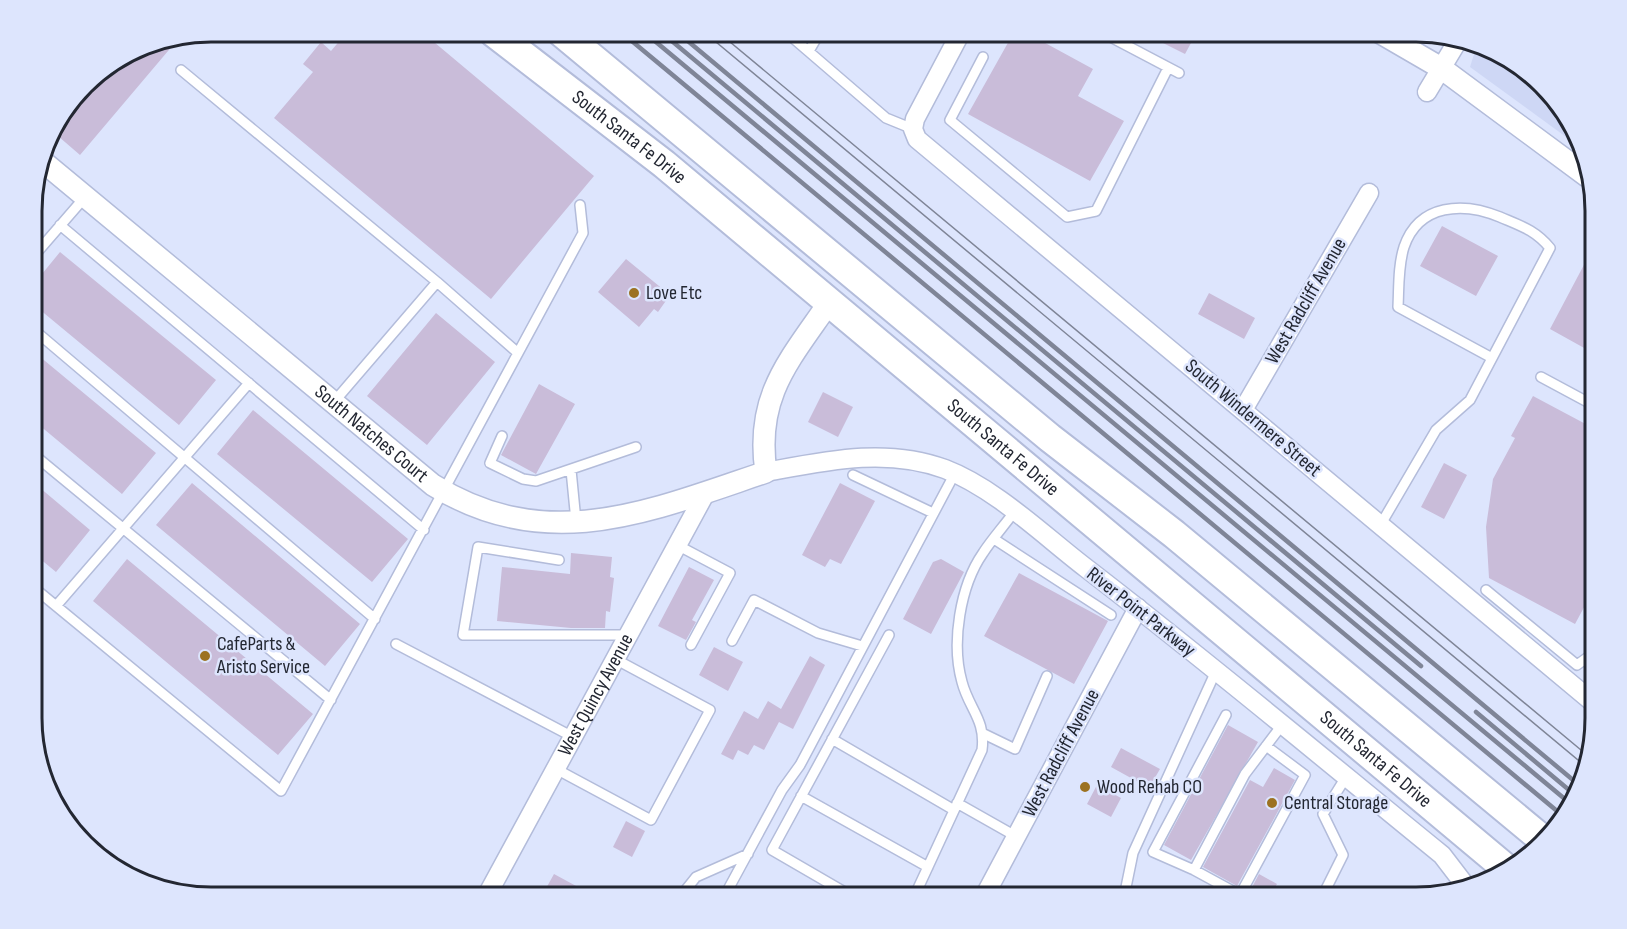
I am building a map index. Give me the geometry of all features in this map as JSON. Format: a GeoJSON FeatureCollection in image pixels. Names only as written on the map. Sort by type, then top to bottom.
{"type":"FeatureCollection","features":[{"type":"Feature","properties":{"kind":"highway","name":"South Santa Fe Drive"},"geometry":{"type":"LineString","coordinates":[[506,42],[619,128],[1501,864]]}},
{"type":"Feature","properties":{"kind":"highway","name":"South Santa Fe Drive"},"geometry":{"type":"LineString","coordinates":[[573,42],[1050,438],[1174,534],[1538,836]]}},
{"type":"Feature","properties":{"kind":"street"},"geometry":{"type":"LineString","coordinates":[[914,129],[920,108],[956,42]]}},
{"type":"Feature","properties":{"kind":"street"},"geometry":{"type":"LineString","coordinates":[[1396,42],[1441,68],[1580,171]]}},
{"type":"Feature","properties":{"kind":"street"},"geometry":{"type":"LineString","coordinates":[[1427,92],[1454,47]]}},
{"type":"Feature","properties":{"kind":"street","name":"South Windermere Street"},"geometry":{"type":"LineString","coordinates":[[914,129],[917,139],[927,148],[1585,696]]}},
{"type":"Feature","properties":{"kind":"street","name":"South Natches Court"},"geometry":{"type":"LineString","coordinates":[[48,166],[333,404],[444,492],[472,506],[512,519],[535,523],[576,523],[614,518],[766,472]]}},
{"type":"Feature","properties":{"kind":"street","name":"West Radcliff Avenue"},"geometry":{"type":"LineString","coordinates":[[1244,410],[1369,193]]}},
{"type":"Feature","properties":{"kind":"street"},"geometry":{"type":"LineString","coordinates":[[766,472],[762,433],[770,397],[789,361],[828,304]]}},
{"type":"Feature","properties":{"kind":"street","name":"River Point Parkway"},"geometry":{"type":"LineString","coordinates":[[766,472],[822,462],[882,457],[911,460],[955,473],[982,488],[1138,608],[1442,855],[1461,880]]}},
{"type":"Feature","properties":{"kind":"street","name":"West Quincy Avenue"},"geometry":{"type":"LineString","coordinates":[[491,887],[706,492]]}},
{"type":"Feature","properties":{"kind":"street","name":"West Radcliff Avenue"},"geometry":{"type":"LineString","coordinates":[[989,887],[1138,608]]}},
{"type":"Feature","properties":{"kind":"lane"},"geometry":{"type":"LineString","coordinates":[[798,42],[886,118],[914,129]]}},
{"type":"Feature","properties":{"kind":"lane"},"geometry":{"type":"LineString","coordinates":[[809,51],[814,42]]}},
{"type":"Feature","properties":{"kind":"lane"},"geometry":{"type":"LineString","coordinates":[[1120,42],[1179,74]]}},
{"type":"Feature","properties":{"kind":"lane"},"geometry":{"type":"LineString","coordinates":[[983,57],[950,120],[1067,218],[1096,211],[1168,68]]}},
{"type":"Feature","properties":{"kind":"lane"},"geometry":{"type":"LineString","coordinates":[[181,70],[437,282],[518,353]]}},
{"type":"Feature","properties":{"kind":"lane"},"geometry":{"type":"LineString","coordinates":[[42,246],[85,197]]}},
{"type":"Feature","properties":{"kind":"lane"},"geometry":{"type":"LineString","coordinates":[[42,594],[281,791],[583,233],[580,205]]}},
{"type":"Feature","properties":{"kind":"lane"},"geometry":{"type":"LineString","coordinates":[[1381,524],[1436,430],[1470,400],[1550,248],[1539,234],[1484,210],[1452,206],[1421,222],[1405,246],[1400,268],[1398,306],[1492,358]]}},
{"type":"Feature","properties":{"kind":"lane"},"geometry":{"type":"LineString","coordinates":[[60,225],[424,530]]}},
{"type":"Feature","properties":{"kind":"lane"},"geometry":{"type":"LineString","coordinates":[[333,404],[437,282]]}},
{"type":"Feature","properties":{"kind":"lane"},"geometry":{"type":"LineString","coordinates":[[42,337],[375,618]]}},
{"type":"Feature","properties":{"kind":"lane"},"geometry":{"type":"LineString","coordinates":[[1541,376],[1585,400]]}},
{"type":"Feature","properties":{"kind":"lane"},"geometry":{"type":"LineString","coordinates":[[56,606],[249,383]]}},
{"type":"Feature","properties":{"kind":"lane"},"geometry":{"type":"LineString","coordinates":[[502,436],[490,463],[523,479],[536,481],[636,447]]}},
{"type":"Feature","properties":{"kind":"lane"},"geometry":{"type":"LineString","coordinates":[[42,461],[331,700]]}},
{"type":"Feature","properties":{"kind":"lane"},"geometry":{"type":"LineString","coordinates":[[571,470],[576,523]]}},
{"type":"Feature","properties":{"kind":"lane"},"geometry":{"type":"LineString","coordinates":[[730,887],[782,790],[800,765],[955,473]]}},
{"type":"Feature","properties":{"kind":"lane"},"geometry":{"type":"LineString","coordinates":[[853,475],[933,513]]}},
{"type":"Feature","properties":{"kind":"lane"},"geometry":{"type":"LineString","coordinates":[[920,887],[982,750],[984,734],[980,720],[969,705],[961,679],[958,625],[969,582],[982,554],[1014,512]]}},
{"type":"Feature","properties":{"kind":"lane"},"geometry":{"type":"LineString","coordinates":[[994,539],[1111,615]]}},
{"type":"Feature","properties":{"kind":"lane"},"geometry":{"type":"LineString","coordinates":[[677,545],[730,573],[691,645]]}},
{"type":"Feature","properties":{"kind":"lane"},"geometry":{"type":"LineString","coordinates":[[559,560],[478,547],[463,635],[628,635]]}},
{"type":"Feature","properties":{"kind":"lane"},"geometry":{"type":"LineString","coordinates":[[1486,590],[1577,665],[1585,659]]}},
{"type":"Feature","properties":{"kind":"lane"},"geometry":{"type":"LineString","coordinates":[[732,641],[754,600],[818,633],[862,646]]}},
{"type":"Feature","properties":{"kind":"lane"},"geometry":{"type":"LineString","coordinates":[[835,887],[772,850],[889,635]]}},
{"type":"Feature","properties":{"kind":"lane"},"geometry":{"type":"LineString","coordinates":[[396,644],[573,737]]}},
{"type":"Feature","properties":{"kind":"lane"},"geometry":{"type":"LineString","coordinates":[[556,769],[651,820],[710,710],[615,659]]}},
{"type":"Feature","properties":{"kind":"lane"},"geometry":{"type":"LineString","coordinates":[[1126,887],[1133,853],[1216,671]]}},
{"type":"Feature","properties":{"kind":"lane"},"geometry":{"type":"LineString","coordinates":[[984,734],[1015,749],[1047,676]]}},
{"type":"Feature","properties":{"kind":"lane"},"geometry":{"type":"LineString","coordinates":[[1225,887],[1153,852],[1226,715]]}},
{"type":"Feature","properties":{"kind":"lane"},"geometry":{"type":"LineString","coordinates":[[1194,870],[1245,774],[1282,725]]}},
{"type":"Feature","properties":{"kind":"lane"},"geometry":{"type":"LineString","coordinates":[[832,739],[955,806],[1010,832]]}},
{"type":"Feature","properties":{"kind":"lane"},"geometry":{"type":"LineString","coordinates":[[1244,887],[1305,775],[1266,746]]}},
{"type":"Feature","properties":{"kind":"lane"},"geometry":{"type":"LineString","coordinates":[[1327,887],[1343,855],[1323,814],[1346,777]]}},
{"type":"Feature","properties":{"kind":"lane"},"geometry":{"type":"LineString","coordinates":[[801,796],[928,867]]}},
{"type":"Feature","properties":{"kind":"lane"},"geometry":{"type":"LineString","coordinates":[[688,887],[696,877],[748,854]]}},
{"type":"Feature","properties":{"kind":"shaded area"},"geometry":{"type":"Polygon","coordinates":[[[1474,53],[1519,77],[1536,91],[1550,108],[1568,138],[1470,67],[1474,53]]]}},
{"type":"Feature","properties":{"kind":"building"},"geometry":{"type":"Polygon","coordinates":[[[321,42],[331,51],[339,42],[434,42],[594,176],[491,299],[274,118],[313,72],[303,64],[321,42]]]}},
{"type":"Feature","properties":{"kind":"building"},"geometry":{"type":"Polygon","coordinates":[[[1008,42],[1043,42],[1093,69],[1078,96],[1124,121],[1090,181],[968,114],[1008,42]]]}},
{"type":"Feature","properties":{"kind":"building"},"geometry":{"type":"Polygon","coordinates":[[[1161,42],[1192,42],[1185,54],[1161,42]]]}},
{"type":"Feature","properties":{"kind":"building"},"geometry":{"type":"Polygon","coordinates":[[[172,47],[80,155],[59,137],[70,117],[84,100],[108,77],[126,65],[136,59],[172,47]]]}},
{"type":"Feature","properties":{"kind":"building"},"geometry":{"type":"Polygon","coordinates":[[[1442,226],[1498,256],[1476,296],[1420,266],[1442,226]]]}},
{"type":"Feature","properties":{"kind":"building"},"geometry":{"type":"Polygon","coordinates":[[[60,252],[216,380],[179,425],[42,311],[42,274],[60,252]]]}},
{"type":"Feature","properties":{"kind":"building","name":"Love Etc"},"geometry":{"type":"Polygon","coordinates":[[[626,259],[670,295],[658,312],[654,309],[639,327],[598,292],[626,259]]]}},
{"type":"Feature","properties":{"kind":"building"},"geometry":{"type":"Polygon","coordinates":[[[1585,263],[1585,348],[1550,329],[1585,263]]]}},
{"type":"Feature","properties":{"kind":"building"},"geometry":{"type":"Polygon","coordinates":[[[1209,293],[1255,318],[1244,339],[1198,314],[1209,293]]]}},
{"type":"Feature","properties":{"kind":"building"},"geometry":{"type":"Polygon","coordinates":[[[436,313],[495,362],[427,445],[367,396],[436,313]]]}},
{"type":"Feature","properties":{"kind":"building"},"geometry":{"type":"Polygon","coordinates":[[[42,358],[156,453],[122,494],[42,427],[42,358]]]}},
{"type":"Feature","properties":{"kind":"building"},"geometry":{"type":"Polygon","coordinates":[[[539,384],[575,404],[536,474],[501,455],[539,384]]]}},
{"type":"Feature","properties":{"kind":"building"},"geometry":{"type":"Polygon","coordinates":[[[823,392],[853,407],[838,437],[808,422],[823,392]]]}},
{"type":"Feature","properties":{"kind":"building"},"geometry":{"type":"Polygon","coordinates":[[[1533,396],[1585,424],[1585,606],[1575,624],[1489,578],[1486,527],[1493,479],[1515,438],[1511,436],[1533,396]]]}},
{"type":"Feature","properties":{"kind":"building"},"geometry":{"type":"Polygon","coordinates":[[[253,410],[408,539],[372,582],[217,454],[253,410]]]}},
{"type":"Feature","properties":{"kind":"building"},"geometry":{"type":"Polygon","coordinates":[[[1444,463],[1467,475],[1444,519],[1421,507],[1444,463]]]}},
{"type":"Feature","properties":{"kind":"building"},"geometry":{"type":"Polygon","coordinates":[[[192,483],[360,624],[325,666],[156,525],[192,483]]]}},
{"type":"Feature","properties":{"kind":"building"},"geometry":{"type":"Polygon","coordinates":[[[840,483],[875,501],[841,564],[830,559],[825,567],[802,555],[840,483]]]}},
{"type":"Feature","properties":{"kind":"building"},"geometry":{"type":"Polygon","coordinates":[[[42,490],[90,530],[56,572],[42,560],[42,490]]]}},
{"type":"Feature","properties":{"kind":"building"},"geometry":{"type":"Polygon","coordinates":[[[571,553],[612,557],[610,577],[614,578],[610,612],[606,611],[605,628],[571,628],[497,621],[502,567],[570,574],[571,553]]]}},
{"type":"Feature","properties":{"kind":"building"},"geometry":{"type":"Polygon","coordinates":[[[127,559],[313,714],[278,755],[93,601],[127,559]]]}},
{"type":"Feature","properties":{"kind":"building"},"geometry":{"type":"Polygon","coordinates":[[[941,559],[964,572],[931,634],[903,619],[933,562],[941,559]]]}},
{"type":"Feature","properties":{"kind":"building"},"geometry":{"type":"Polygon","coordinates":[[[689,567],[714,580],[692,620],[696,622],[686,640],[658,626],[689,567]]]}},
{"type":"Feature","properties":{"kind":"building"},"geometry":{"type":"Polygon","coordinates":[[[1019,573],[1108,621],[1074,684],[984,636],[1019,573]]]}},
{"type":"Feature","properties":{"kind":"building"},"geometry":{"type":"Polygon","coordinates":[[[714,647],[743,662],[728,691],[699,675],[714,647]]]}},
{"type":"Feature","properties":{"kind":"building"},"geometry":{"type":"Polygon","coordinates":[[[810,656],[825,665],[793,729],[779,722],[764,750],[754,745],[748,755],[738,750],[733,760],[721,754],[744,711],[758,719],[768,701],[781,709],[810,656]]]}},
{"type":"Feature","properties":{"kind":"building"},"geometry":{"type":"Polygon","coordinates":[[[1228,725],[1258,742],[1191,860],[1164,845],[1228,725]]]}},
{"type":"Feature","properties":{"kind":"building"},"geometry":{"type":"Polygon","coordinates":[[[1121,748],[1160,769],[1149,788],[1111,767],[1121,748]]]}},
{"type":"Feature","properties":{"kind":"building"},"geometry":{"type":"Polygon","coordinates":[[[1274,768],[1295,780],[1237,886],[1203,867],[1250,780],[1263,787],[1274,768]]]}},
{"type":"Feature","properties":{"kind":"building"},"geometry":{"type":"Polygon","coordinates":[[[1097,785],[1121,798],[1111,817],[1087,804],[1097,785]]]}},
{"type":"Feature","properties":{"kind":"building"},"geometry":{"type":"Polygon","coordinates":[[[626,821],[645,831],[632,857],[613,847],[626,821]]]}},
{"type":"Feature","properties":{"kind":"building"},"geometry":{"type":"Polygon","coordinates":[[[554,874],[578,887],[547,887],[554,874]]]}},
{"type":"Feature","properties":{"kind":"building"},"geometry":{"type":"Polygon","coordinates":[[[1259,874],[1277,884],[1275,887],[1252,887],[1259,874]]]}},
{"type":"Feature","properties":{"kind":"tram line"},"geometry":{"type":"LineString","coordinates":[[716,42],[1579,761]]}},
{"type":"Feature","properties":{"kind":"tram line"},"geometry":{"type":"LineString","coordinates":[[730,42],[1582,751]]}},
{"type":"Feature","properties":{"kind":"railway"},"geometry":{"type":"LineString","coordinates":[[633,42],[1557,811]]}},
{"type":"Feature","properties":{"kind":"railway"},"geometry":{"type":"LineString","coordinates":[[656,42],[1564,798]]}},
{"type":"Feature","properties":{"kind":"railway"},"geometry":{"type":"LineString","coordinates":[[673,42],[1421,666]]}},
{"type":"Feature","properties":{"kind":"railway"},"geometry":{"type":"LineString","coordinates":[[689,42],[1573,780]]}},
{"type":"Feature","properties":{"kind":"railway"},"geometry":{"type":"LineString","coordinates":[[1476,712],[1569,790]]}},
{"type":"Feature","properties":{"kind":"place","name":"Love Etc"},"geometry":{"type":"Point","coordinates":[634,293]}},
{"type":"Feature","properties":{"kind":"place","name":"CafeParts & Aristo Service"},"geometry":{"type":"Point","coordinates":[205,656]}},
{"type":"Feature","properties":{"kind":"place","name":"Wood Rehab CO"},"geometry":{"type":"Point","coordinates":[1085,787]}},
{"type":"Feature","properties":{"kind":"place","name":"Central Storage"},"geometry":{"type":"Point","coordinates":[1272,803]}}]}
